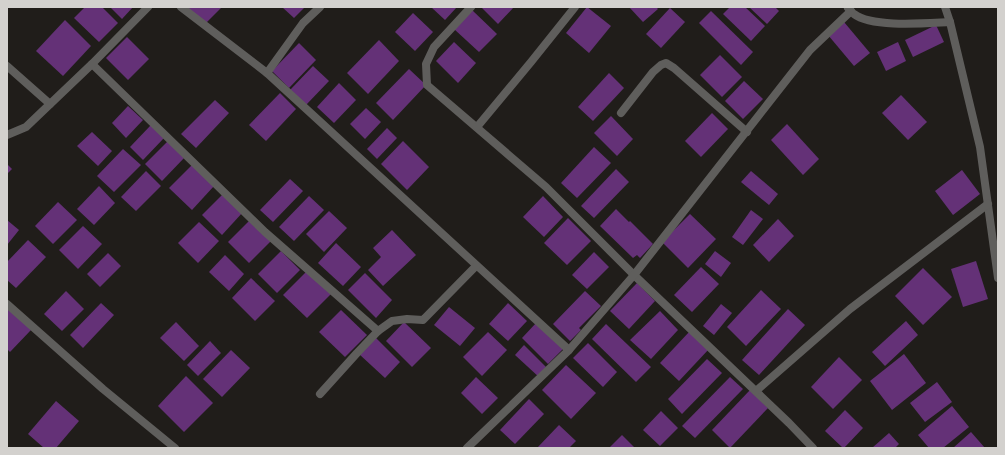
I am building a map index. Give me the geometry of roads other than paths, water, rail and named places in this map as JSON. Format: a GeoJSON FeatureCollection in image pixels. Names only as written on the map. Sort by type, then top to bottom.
{"type":"FeatureCollection","features":[{"type":"Feature","properties":{"kind":"street"},"geometry":{"type":"LineString","coordinates":[[7,135],[26,127],[92,64],[148,7]]}},
{"type":"Feature","properties":{"kind":"street"},"geometry":{"type":"LineString","coordinates":[[181,7],[267,73],[568,350]]}},
{"type":"Feature","properties":{"kind":"street"},"geometry":{"type":"LineString","coordinates":[[267,73],[303,23],[320,7]]}},
{"type":"Feature","properties":{"kind":"street"},"geometry":{"type":"LineString","coordinates":[[471,7],[434,47],[426,64],[427,85],[546,186],[634,275],[756,391],[813,448]]}},
{"type":"Feature","properties":{"kind":"street"},"geometry":{"type":"LineString","coordinates":[[477,127],[575,7]]}},
{"type":"Feature","properties":{"kind":"street"},"geometry":{"type":"LineString","coordinates":[[945,7],[950,22],[980,147],[998,278]]}},
{"type":"Feature","properties":{"kind":"street"},"geometry":{"type":"LineString","coordinates":[[467,448],[568,350],[634,275],[810,50],[849,9],[855,15],[870,21],[895,24],[950,22]]}},
{"type":"Feature","properties":{"kind":"street"},"geometry":{"type":"LineString","coordinates":[[621,113],[653,72],[661,65],[666,63],[674,68],[747,132]]}},
{"type":"Feature","properties":{"kind":"street"},"geometry":{"type":"LineString","coordinates":[[92,64],[265,232],[378,331]]}},
{"type":"Feature","properties":{"kind":"street"},"geometry":{"type":"LineString","coordinates":[[7,66],[50,104]]}},
{"type":"Feature","properties":{"kind":"street"},"geometry":{"type":"LineString","coordinates":[[756,391],[850,309],[988,204]]}},
{"type":"Feature","properties":{"kind":"street"},"geometry":{"type":"LineString","coordinates":[[320,394],[378,331],[392,321],[406,319],[422,320],[476,266]]}},
{"type":"Feature","properties":{"kind":"street"},"geometry":{"type":"LineString","coordinates":[[7,304],[103,390],[175,448]]}}]}
